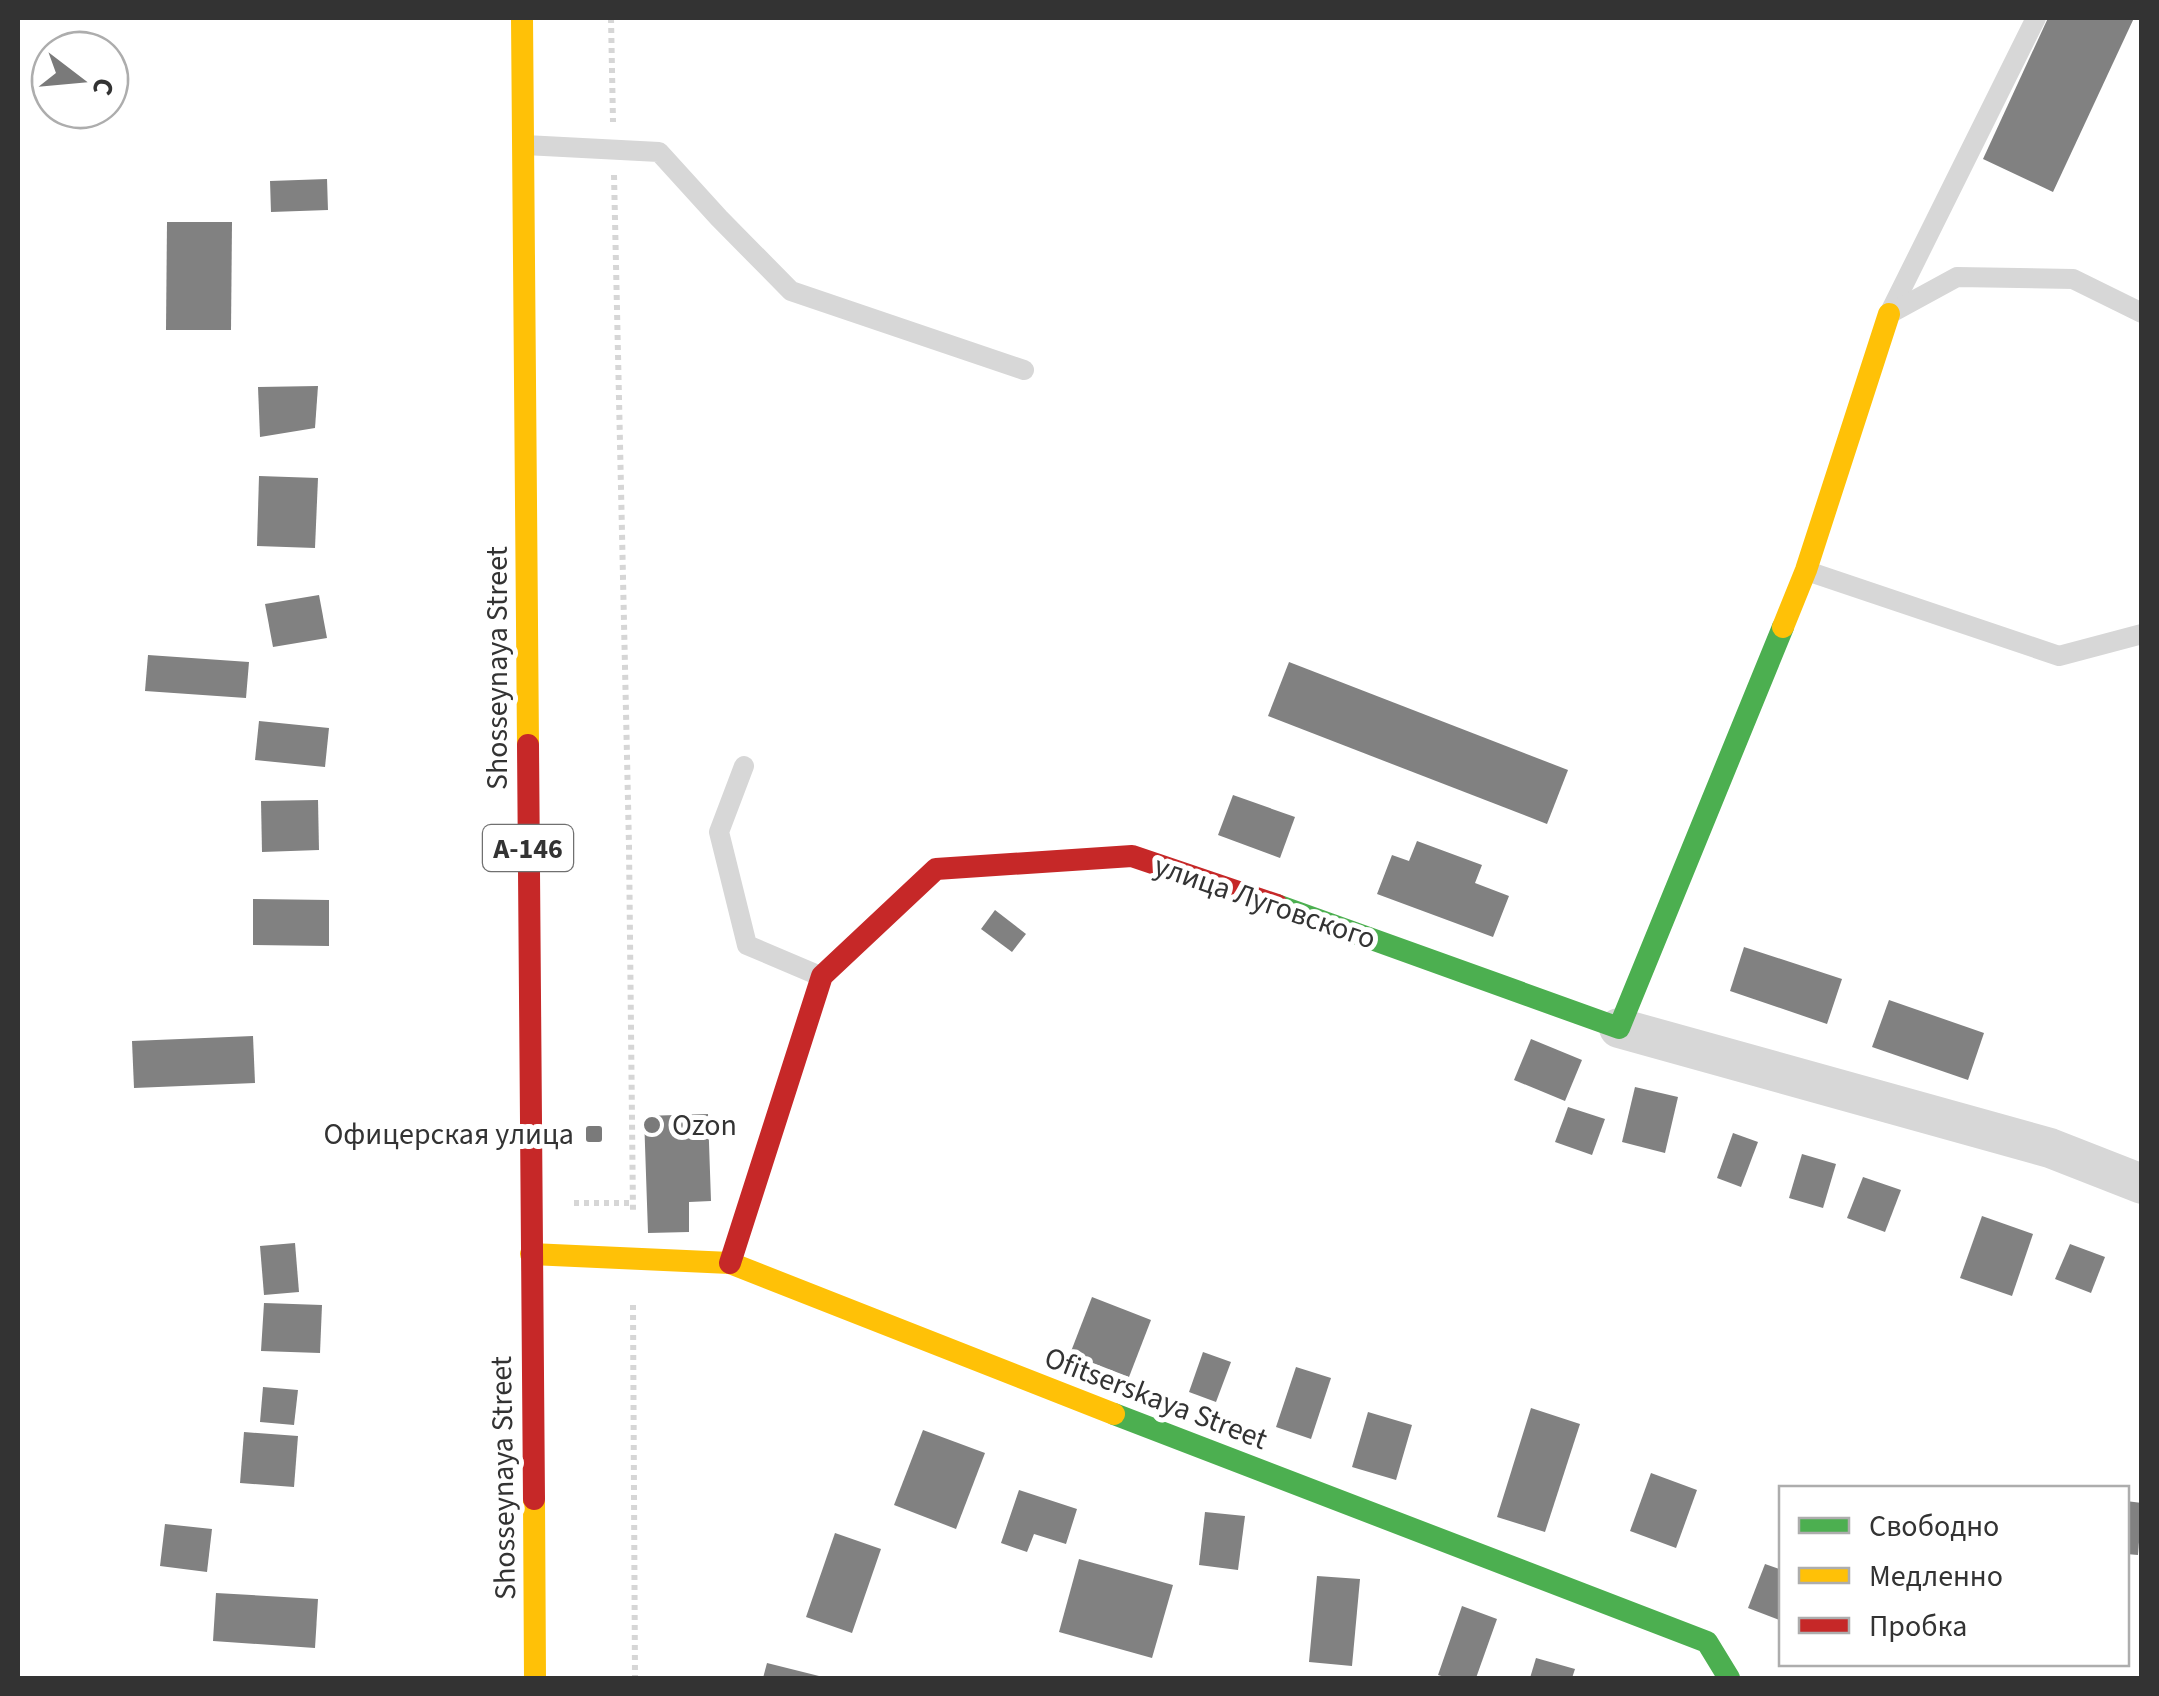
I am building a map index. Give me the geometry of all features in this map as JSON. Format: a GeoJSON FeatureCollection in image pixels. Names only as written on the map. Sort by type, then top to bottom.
{"type":"FeatureCollection","features":[{"type":"Feature","properties":{"kind":"main road","name":"Shosseynaya Street"},"geometry":{"type":"LineString","coordinates":[[522,18],[535,1678]]}},
{"type":"Feature","properties":{"kind":"main road"},"geometry":{"type":"LineString","coordinates":[[1618,1028],[1806,570],[1889,314]]}},
{"type":"Feature","properties":{"kind":"main road","name":"улица Луговского"},"geometry":{"type":"LineString","coordinates":[[730,1263],[822,976],[936,869],[1132,856],[1305,914],[1618,1028]]}},
{"type":"Feature","properties":{"kind":"main road","name":"Ofitserskaya Street"},"geometry":{"type":"LineString","coordinates":[[531,1254],[730,1263],[1706,1642],[1729,1678]]}},
{"type":"Feature","properties":{"kind":"street","name":"улица Луговского"},"geometry":{"type":"LineString","coordinates":[[1618,1028],[2050,1148],[2142,1184]]}},
{"type":"Feature","properties":{"kind":"lane"},"geometry":{"type":"LineString","coordinates":[[1889,314],[2036,18]]}},
{"type":"Feature","properties":{"kind":"lane"},"geometry":{"type":"LineString","coordinates":[[523,145],[659,152],[791,290],[1024,370]]}},
{"type":"Feature","properties":{"kind":"lane"},"geometry":{"type":"LineString","coordinates":[[1889,314],[1958,277],[2073,279],[2142,313]]}},
{"type":"Feature","properties":{"kind":"lane"},"geometry":{"type":"LineString","coordinates":[[1806,570],[2059,656],[2142,634]]}},
{"type":"Feature","properties":{"kind":"lane"},"geometry":{"type":"LineString","coordinates":[[744,766],[719,832],[747,945],[822,976]]}},
{"type":"Feature","properties":{"kind":"path"},"geometry":{"type":"LineString","coordinates":[[611,18],[629,846],[635,1678]]}},
{"type":"Feature","properties":{"kind":"building"},"geometry":{"type":"Polygon","coordinates":[[[2048,18],[2134,18],[2053,192],[1983,159],[2048,18]]]}},
{"type":"Feature","properties":{"kind":"building"},"geometry":{"type":"Polygon","coordinates":[[[327,179],[328,210],[271,212],[270,181],[327,179]]]}},
{"type":"Feature","properties":{"kind":"building"},"geometry":{"type":"Polygon","coordinates":[[[167,222],[232,222],[231,330],[166,330],[167,222]]]}},
{"type":"Feature","properties":{"kind":"building"},"geometry":{"type":"Polygon","coordinates":[[[318,386],[315,428],[260,437],[258,387],[318,386]]]}},
{"type":"Feature","properties":{"kind":"building"},"geometry":{"type":"Polygon","coordinates":[[[259,476],[318,478],[315,548],[257,546],[259,476]]]}},
{"type":"Feature","properties":{"kind":"building"},"geometry":{"type":"Polygon","coordinates":[[[319,595],[327,638],[273,647],[265,604],[319,595]]]}},
{"type":"Feature","properties":{"kind":"building"},"geometry":{"type":"Polygon","coordinates":[[[148,655],[249,662],[246,698],[145,691],[148,655]]]}},
{"type":"Feature","properties":{"kind":"building"},"geometry":{"type":"Polygon","coordinates":[[[1289,662],[1568,770],[1547,824],[1268,716],[1289,662]]]}},
{"type":"Feature","properties":{"kind":"building"},"geometry":{"type":"Polygon","coordinates":[[[259,721],[329,728],[325,767],[255,760],[259,721]]]}},
{"type":"Feature","properties":{"kind":"building"},"geometry":{"type":"Polygon","coordinates":[[[1233,795],[1295,817],[1280,858],[1218,835],[1233,795]]]}},
{"type":"Feature","properties":{"kind":"building"},"geometry":{"type":"Polygon","coordinates":[[[318,800],[319,850],[262,852],[261,801],[318,800]]]}},
{"type":"Feature","properties":{"kind":"building"},"geometry":{"type":"Polygon","coordinates":[[[1417,841],[1482,865],[1475,883],[1509,896],[1493,937],[1377,894],[1392,855],[1409,861],[1417,841]]]}},
{"type":"Feature","properties":{"kind":"building"},"geometry":{"type":"Polygon","coordinates":[[[253,899],[329,900],[329,946],[253,945],[253,899]]]}},
{"type":"Feature","properties":{"kind":"building"},"geometry":{"type":"Polygon","coordinates":[[[995,910],[1026,934],[1012,952],[981,929],[995,910]]]}},
{"type":"Feature","properties":{"kind":"building"},"geometry":{"type":"Polygon","coordinates":[[[1744,947],[1842,979],[1827,1024],[1730,991],[1744,947]]]}},
{"type":"Feature","properties":{"kind":"building"},"geometry":{"type":"Polygon","coordinates":[[[1889,1000],[1984,1033],[1968,1080],[1872,1047],[1889,1000]]]}},
{"type":"Feature","properties":{"kind":"building"},"geometry":{"type":"Polygon","coordinates":[[[253,1036],[255,1083],[134,1088],[132,1041],[253,1036]]]}},
{"type":"Feature","properties":{"kind":"building"},"geometry":{"type":"Polygon","coordinates":[[[1531,1039],[1582,1060],[1565,1101],[1514,1080],[1531,1039]]]}},
{"type":"Feature","properties":{"kind":"building"},"geometry":{"type":"Polygon","coordinates":[[[1635,1087],[1678,1097],[1665,1153],[1622,1142],[1635,1087]]]}},
{"type":"Feature","properties":{"kind":"building"},"geometry":{"type":"Polygon","coordinates":[[[1568,1107],[1605,1119],[1592,1155],[1555,1142],[1568,1107]]]}},
{"type":"Feature","properties":{"kind":"building"},"geometry":{"type":"Polygon","coordinates":[[[708,1114],[711,1201],[689,1202],[689,1232],[648,1233],[644,1116],[708,1114]]]}},
{"type":"Feature","properties":{"kind":"building"},"geometry":{"type":"Polygon","coordinates":[[[1733,1133],[1758,1142],[1741,1187],[1717,1178],[1733,1133]]]}},
{"type":"Feature","properties":{"kind":"building"},"geometry":{"type":"Polygon","coordinates":[[[1802,1154],[1836,1164],[1823,1208],[1789,1198],[1802,1154]]]}},
{"type":"Feature","properties":{"kind":"building"},"geometry":{"type":"Polygon","coordinates":[[[1863,1177],[1901,1190],[1885,1232],[1847,1218],[1863,1177]]]}},
{"type":"Feature","properties":{"kind":"building"},"geometry":{"type":"Polygon","coordinates":[[[1982,1216],[2033,1234],[2012,1296],[1960,1278],[1982,1216]]]}},
{"type":"Feature","properties":{"kind":"building"},"geometry":{"type":"Polygon","coordinates":[[[295,1243],[299,1292],[264,1295],[260,1246],[295,1243]]]}},
{"type":"Feature","properties":{"kind":"building"},"geometry":{"type":"Polygon","coordinates":[[[2070,1244],[2105,1257],[2091,1293],[2055,1279],[2070,1244]]]}},
{"type":"Feature","properties":{"kind":"building"},"geometry":{"type":"Polygon","coordinates":[[[1092,1297],[1151,1320],[1129,1377],[1070,1354],[1092,1297]]]}},
{"type":"Feature","properties":{"kind":"building"},"geometry":{"type":"Polygon","coordinates":[[[264,1303],[322,1305],[320,1353],[261,1351],[264,1303]]]}},
{"type":"Feature","properties":{"kind":"building"},"geometry":{"type":"Polygon","coordinates":[[[1203,1352],[1231,1362],[1216,1402],[1189,1392],[1203,1352]]]}},
{"type":"Feature","properties":{"kind":"building"},"geometry":{"type":"Polygon","coordinates":[[[1296,1367],[1331,1378],[1311,1439],[1276,1427],[1296,1367]]]}},
{"type":"Feature","properties":{"kind":"building"},"geometry":{"type":"Polygon","coordinates":[[[263,1387],[298,1390],[294,1425],[260,1422],[263,1387]]]}},
{"type":"Feature","properties":{"kind":"building"},"geometry":{"type":"Polygon","coordinates":[[[1531,1408],[1580,1424],[1545,1532],[1497,1517],[1531,1408]]]}},
{"type":"Feature","properties":{"kind":"building"},"geometry":{"type":"Polygon","coordinates":[[[1368,1412],[1412,1425],[1396,1480],[1352,1467],[1368,1412]]]}},
{"type":"Feature","properties":{"kind":"building"},"geometry":{"type":"Polygon","coordinates":[[[923,1430],[985,1453],[956,1529],[894,1505],[923,1430]]]}},
{"type":"Feature","properties":{"kind":"building"},"geometry":{"type":"Polygon","coordinates":[[[244,1432],[298,1436],[294,1487],[240,1483],[244,1432]]]}},
{"type":"Feature","properties":{"kind":"building"},"geometry":{"type":"Polygon","coordinates":[[[1651,1473],[1697,1490],[1676,1548],[1630,1531],[1651,1473]]]}},
{"type":"Feature","properties":{"kind":"building"},"geometry":{"type":"Polygon","coordinates":[[[1019,1490],[1077,1509],[1066,1544],[1034,1534],[1027,1552],[1001,1543],[1019,1490]]]}},
{"type":"Feature","properties":{"kind":"building"},"geometry":{"type":"Polygon","coordinates":[[[2129,1501],[2142,1503],[2138,1555],[2129,1554],[2129,1501]]]}},
{"type":"Feature","properties":{"kind":"building"},"geometry":{"type":"Polygon","coordinates":[[[1205,1512],[1245,1516],[1238,1570],[1199,1565],[1205,1512]]]}},
{"type":"Feature","properties":{"kind":"building"},"geometry":{"type":"Polygon","coordinates":[[[165,1524],[212,1529],[207,1572],[160,1566],[165,1524]]]}},
{"type":"Feature","properties":{"kind":"building"},"geometry":{"type":"Polygon","coordinates":[[[835,1533],[881,1549],[852,1633],[806,1617],[835,1533]]]}},
{"type":"Feature","properties":{"kind":"building"},"geometry":{"type":"Polygon","coordinates":[[[1079,1559],[1173,1585],[1152,1658],[1059,1632],[1079,1559]]]}},
{"type":"Feature","properties":{"kind":"building"},"geometry":{"type":"Polygon","coordinates":[[[1765,1564],[1779,1569],[1779,1620],[1748,1608],[1765,1564]]]}},
{"type":"Feature","properties":{"kind":"building"},"geometry":{"type":"Polygon","coordinates":[[[1317,1576],[1360,1579],[1352,1666],[1309,1662],[1317,1576]]]}},
{"type":"Feature","properties":{"kind":"building"},"geometry":{"type":"Polygon","coordinates":[[[216,1593],[318,1599],[315,1648],[213,1641],[216,1593]]]}},
{"type":"Feature","properties":{"kind":"building"},"geometry":{"type":"Polygon","coordinates":[[[1462,1606],[1497,1619],[1476,1678],[1448,1678],[1438,1675],[1462,1606]]]}},
{"type":"Feature","properties":{"kind":"building"},"geometry":{"type":"Polygon","coordinates":[[[1536,1658],[1575,1669],[1572,1678],[1530,1678],[1536,1658]]]}},
{"type":"Feature","properties":{"kind":"building"},"geometry":{"type":"Polygon","coordinates":[[[767,1663],[823,1677],[823,1678],[763,1678],[767,1663]]]}},
{"type":"Feature","properties":{"kind":"traffic: fast"},"geometry":{"type":"LineString","coordinates":[[1277,905],[1619,1028],[1783,627]]}},
{"type":"Feature","properties":{"kind":"traffic: fast"},"geometry":{"type":"LineString","coordinates":[[1114,1414],[1707,1642],[1729,1678]]}},
{"type":"Feature","properties":{"kind":"traffic: slow"},"geometry":{"type":"LineString","coordinates":[[522,18],[528,745]]}},
{"type":"Feature","properties":{"kind":"traffic: slow"},"geometry":{"type":"LineString","coordinates":[[1783,627],[1806,570],[1889,314]]}},
{"type":"Feature","properties":{"kind":"traffic: slow"},"geometry":{"type":"LineString","coordinates":[[531,1254],[730,1263],[1114,1414]]}},
{"type":"Feature","properties":{"kind":"traffic: slow"},"geometry":{"type":"LineString","coordinates":[[534,1499],[535,1678]]}},
{"type":"Feature","properties":{"kind":"traffic: jam"},"geometry":{"type":"LineString","coordinates":[[528,745],[534,1499]]}},
{"type":"Feature","properties":{"kind":"traffic: jam"},"geometry":{"type":"LineString","coordinates":[[730,1263],[822,976],[936,869],[1132,856],[1277,905]]}},
{"type":"Feature","properties":{"kind":"place","name":"Ozon"},"geometry":{"type":"Point","coordinates":[652,1125]}},
{"type":"Feature","properties":{"kind":"place","name":"Офицерская улица"},"geometry":{"type":"Point","coordinates":[594,1134]}}]}
